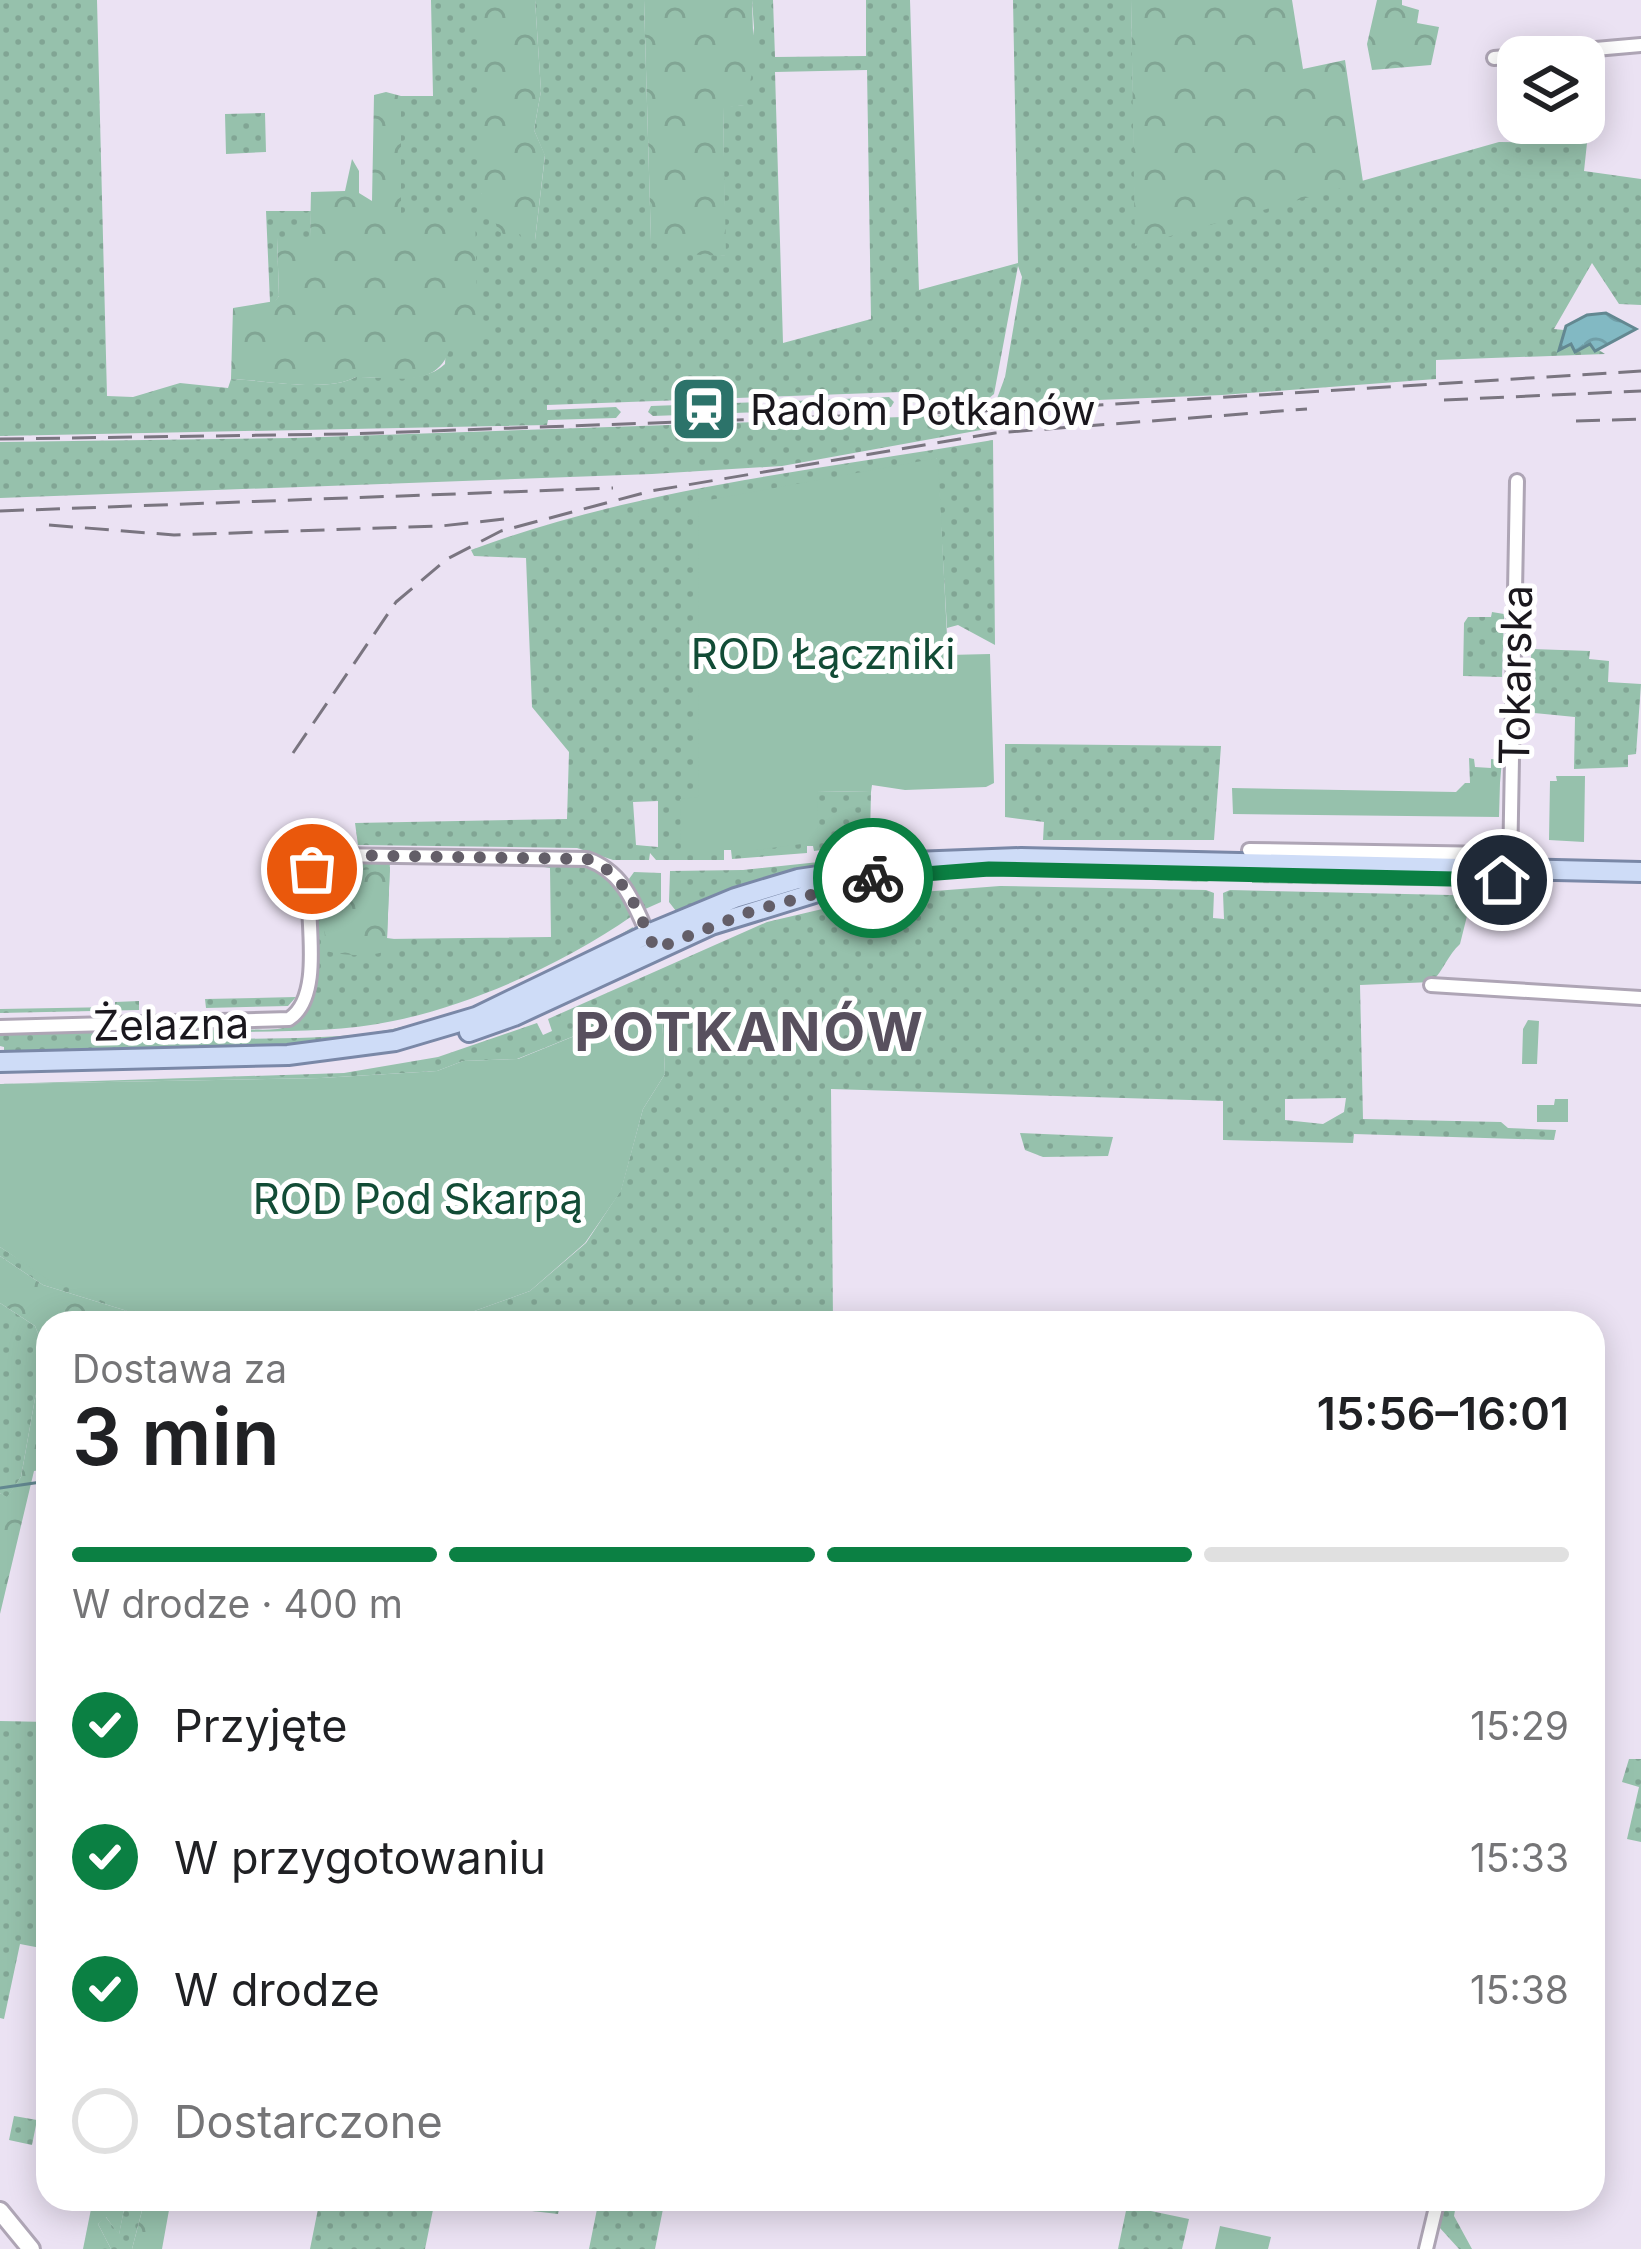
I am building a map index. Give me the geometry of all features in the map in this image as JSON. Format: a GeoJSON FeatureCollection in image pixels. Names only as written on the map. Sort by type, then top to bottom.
{"type":"FeatureCollection","features":[{"type":"Feature","properties":{"kind":"main road"},"geometry":{"type":"LineString","coordinates":[[0,1062],[288,1055],[382,1044],[476,1017],[779,884],[930,860],[1021,858],[1641,884]]}},
{"type":"Feature","properties":{"kind":"main road"},"geometry":{"type":"LineString","coordinates":[[1511,877],[1641,872]]}},
{"type":"Feature","properties":{"kind":"main road"},"geometry":{"type":"LineString","coordinates":[[0,1072],[264,1066],[372,1057],[506,1018],[651,942]]}},
{"type":"Feature","properties":{"kind":"street"},"geometry":{"type":"LineString","coordinates":[[1494,58],[1641,45]]}},
{"type":"Feature","properties":{"kind":"street","name":"Tokarska"},"geometry":{"type":"LineString","coordinates":[[1511,877],[1517,481]]}},
{"type":"Feature","properties":{"kind":"street"},"geometry":{"type":"LineString","coordinates":[[1249,850],[1494,854]]}},
{"type":"Feature","properties":{"kind":"street","name":"Żelazna"},"geometry":{"type":"LineString","coordinates":[[0,1028],[294,1017],[304,1007],[309,988],[309,877],[317,862],[333,855],[587,859],[622,881],[651,942]]}},
{"type":"Feature","properties":{"kind":"street"},"geometry":{"type":"LineString","coordinates":[[1432,985],[1641,998]]}},
{"type":"Feature","properties":{"kind":"street"},"geometry":{"type":"LineString","coordinates":[[0,2211],[32,2249]]}},
{"type":"Feature","properties":{"kind":"street"},"geometry":{"type":"LineString","coordinates":[[1426,2249],[1435,2211]]}},
{"type":"Feature","properties":{"kind":"green space"},"geometry":{"type":"Polygon","coordinates":[[[0,0],[97,0],[107,396],[133,397],[180,383],[228,388],[231,379],[312,385],[356,377],[415,377],[445,364],[453,215],[401,214],[401,96],[433,96],[431,0],[481,0],[481,193],[520,233],[535,240],[545,156],[534,130],[541,91],[535,0],[644,0],[651,241],[725,256],[723,107],[744,105],[754,28],[752,0],[773,0],[775,57],[866,56],[866,0],[910,0],[919,290],[1018,263],[1013,0],[1131,0],[1136,245],[1497,143],[1587,144],[1584,171],[1641,179],[1641,305],[1619,304],[1592,263],[1554,329],[1564,330],[1571,344],[1590,344],[1605,354],[1436,360],[1436,379],[1222,395],[995,404],[1005,377],[1022,277],[1018,266],[994,394],[988,399],[902,403],[901,392],[547,405],[547,410],[616,407],[621,412],[616,418],[548,420],[547,425],[0,436],[0,0]],[[867,70],[775,72],[783,343],[871,319],[867,70]]]}},
{"type":"Feature","properties":{"kind":"green space"},"geometry":{"type":"Polygon","coordinates":[[[481,0],[535,0],[541,91],[534,130],[545,155],[535,240],[525,246],[520,234],[507,236],[498,231],[494,218],[485,212],[481,193],[481,0]]]}},
{"type":"Feature","properties":{"kind":"green space"},"geometry":{"type":"Polygon","coordinates":[[[644,0],[752,0],[754,64],[745,105],[723,108],[726,256],[681,254],[651,242],[644,0]]]}},
{"type":"Feature","properties":{"kind":"green space"},"geometry":{"type":"Polygon","coordinates":[[[1131,0],[1292,0],[1303,69],[1345,60],[1363,182],[1135,246],[1131,0]]]}},
{"type":"Feature","properties":{"kind":"green space"},"geometry":{"type":"Polygon","coordinates":[[[1377,0],[1402,0],[1402,5],[1419,10],[1417,23],[1439,27],[1431,65],[1372,70],[1367,44],[1377,0]]]}},
{"type":"Feature","properties":{"kind":"green space"},"geometry":{"type":"Polygon","coordinates":[[[374,95],[401,96],[401,214],[475,214],[478,342],[450,348],[435,371],[412,378],[356,377],[312,385],[231,379],[233,308],[275,301],[279,296],[277,238],[310,237],[311,192],[345,191],[352,159],[359,171],[359,193],[372,201],[374,95]]]}},
{"type":"Feature","properties":{"kind":"green space"},"geometry":{"type":"Polygon","coordinates":[[[265,113],[266,152],[226,154],[225,114],[265,113]]]}},
{"type":"Feature","properties":{"kind":"green space"},"geometry":{"type":"Polygon","coordinates":[[[266,211],[311,211],[310,238],[277,238],[279,296],[275,302],[270,302],[266,211]]]}},
{"type":"Feature","properties":{"kind":"green space"},"geometry":{"type":"Polygon","coordinates":[[[889,397],[894,402],[891,407],[797,411],[792,407],[795,401],[889,397]]]}},
{"type":"Feature","properties":{"kind":"green space"},"geometry":{"type":"Polygon","coordinates":[[[761,402],[765,408],[761,412],[653,416],[648,412],[651,406],[761,402]]]}},
{"type":"Feature","properties":{"kind":"green space"},"geometry":{"type":"Polygon","coordinates":[[[991,414],[992,428],[782,466],[0,498],[0,442],[293,438],[991,414]]]}},
{"type":"Feature","properties":{"kind":"green space"},"geometry":{"type":"Polygon","coordinates":[[[993,440],[995,645],[958,625],[947,628],[937,458],[699,798],[682,850],[724,850],[724,860],[656,860],[650,853],[649,860],[613,860],[577,848],[358,845],[355,823],[567,819],[569,752],[532,707],[526,558],[474,556],[471,550],[663,496],[993,440]],[[658,801],[633,802],[636,845],[658,847],[658,801]]]}},
{"type":"Feature","properties":{"kind":"green space","name":"ROD Łączniki"},"geometry":{"type":"Polygon","coordinates":[[[938,458],[948,655],[990,654],[994,783],[986,787],[905,790],[872,785],[871,792],[818,791],[817,842],[756,850],[681,850],[680,799],[699,797],[698,502],[938,458]]]}},
{"type":"Feature","properties":{"kind":"green space"},"geometry":{"type":"Polygon","coordinates":[[[1492,612],[1504,614],[1502,677],[1463,676],[1464,623],[1468,617],[1491,617],[1492,612]]]}},
{"type":"Feature","properties":{"kind":"green space"},"geometry":{"type":"Polygon","coordinates":[[[1532,649],[1590,651],[1589,659],[1609,661],[1608,682],[1641,684],[1636,754],[1628,755],[1628,767],[1574,769],[1575,717],[1523,712],[1532,649]]]}},
{"type":"Feature","properties":{"kind":"green space"},"geometry":{"type":"Polygon","coordinates":[[[1005,744],[1221,746],[1214,840],[1043,840],[1044,822],[1005,817],[1005,744]]]}},
{"type":"Feature","properties":{"kind":"green space"},"geometry":{"type":"Polygon","coordinates":[[[1469,758],[1474,759],[1475,767],[1491,768],[1491,759],[1502,760],[1500,783],[1470,783],[1469,758]]]}},
{"type":"Feature","properties":{"kind":"green space"},"geometry":{"type":"Polygon","coordinates":[[[1556,776],[1585,776],[1584,842],[1549,840],[1550,781],[1557,781],[1556,776]]]}},
{"type":"Feature","properties":{"kind":"green space"},"geometry":{"type":"Polygon","coordinates":[[[1465,783],[1500,783],[1499,817],[1233,814],[1232,788],[1456,792],[1465,783]]]}},
{"type":"Feature","properties":{"kind":"green space"},"geometry":{"type":"Polygon","coordinates":[[[817,791],[871,792],[870,838],[877,838],[877,843],[859,841],[859,845],[814,851],[807,846],[807,853],[732,859],[731,850],[768,846],[817,791]]]}},
{"type":"Feature","properties":{"kind":"green space"},"geometry":{"type":"Polygon","coordinates":[[[1055,847],[1212,851],[1207,856],[977,854],[734,888],[676,911],[669,902],[670,871],[743,870],[923,851],[1055,847]]]}},
{"type":"Feature","properties":{"kind":"green space"},"geometry":{"type":"Polygon","coordinates":[[[390,861],[387,939],[551,937],[550,868],[544,862],[599,872],[616,888],[632,916],[518,980],[423,1014],[354,1027],[235,1032],[233,1029],[284,1028],[303,1017],[311,1003],[318,962],[315,882],[324,866],[390,861]]]}},
{"type":"Feature","properties":{"kind":"green space"},"geometry":{"type":"Polygon","coordinates":[[[390,867],[387,938],[394,939],[393,948],[360,955],[326,951],[322,897],[328,874],[390,867]]]}},
{"type":"Feature","properties":{"kind":"green space"},"geometry":{"type":"Polygon","coordinates":[[[634,872],[661,873],[661,902],[643,910],[629,879],[634,872]]]}},
{"type":"Feature","properties":{"kind":"green space"},"geometry":{"type":"Polygon","coordinates":[[[988,873],[1198,877],[1209,882],[1036,876],[932,880],[809,903],[691,943],[761,912],[835,891],[911,878],[988,873]]]}},
{"type":"Feature","properties":{"kind":"green space"},"geometry":{"type":"Polygon","coordinates":[[[1252,879],[1533,885],[1533,888],[1252,883],[1252,879]]]}},
{"type":"Feature","properties":{"kind":"green space"},"geometry":{"type":"Polygon","coordinates":[[[1000,886],[1206,890],[1214,893],[1213,918],[1224,919],[1223,893],[1230,890],[1495,896],[1497,908],[1468,912],[1460,944],[1432,982],[1360,985],[1363,1119],[1501,1122],[1508,1128],[1556,1130],[1554,1140],[1354,1134],[1353,1143],[1223,1140],[1223,1101],[831,1089],[833,1311],[474,1311],[530,1291],[586,1243],[621,1190],[643,1109],[665,1074],[662,1015],[614,1020],[517,1059],[463,1061],[437,1071],[0,1084],[344,1073],[438,1057],[537,1023],[543,1035],[552,1031],[548,1019],[767,922],[882,895],[1000,886]],[[1346,1098],[1285,1099],[1285,1120],[1323,1124],[1344,1112],[1346,1098]]]}},
{"type":"Feature","properties":{"kind":"green space"},"geometry":{"type":"Polygon","coordinates":[[[633,927],[631,934],[453,1020],[314,1048],[4,1057],[0,1046],[0,1034],[222,1029],[231,1039],[352,1035],[404,1027],[506,993],[633,927]]]}},
{"type":"Feature","properties":{"kind":"green space"},"geometry":{"type":"Polygon","coordinates":[[[296,997],[288,1006],[206,1008],[205,999],[296,997]]]}},
{"type":"Feature","properties":{"kind":"green space"},"geometry":{"type":"Polygon","coordinates":[[[139,1001],[139,1010],[0,1013],[0,1009],[115,1007],[115,1002],[139,1001]]]}},
{"type":"Feature","properties":{"kind":"green space","name":"ROD Pod Skarpą"},"geometry":{"type":"Polygon","coordinates":[[[662,1015],[665,1074],[643,1109],[621,1191],[585,1243],[530,1291],[474,1311],[136,1311],[47,1279],[0,1247],[0,1084],[437,1071],[463,1061],[518,1059],[614,1020],[662,1015]]]}},
{"type":"Feature","properties":{"kind":"green space"},"geometry":{"type":"Polygon","coordinates":[[[1528,1020],[1539,1021],[1537,1064],[1522,1064],[1523,1029],[1528,1020]]]}},
{"type":"Feature","properties":{"kind":"green space"},"geometry":{"type":"Polygon","coordinates":[[[1555,1099],[1568,1099],[1568,1122],[1537,1122],[1537,1105],[1554,1105],[1555,1099]]]}},
{"type":"Feature","properties":{"kind":"green space"},"geometry":{"type":"Polygon","coordinates":[[[1020,1133],[1113,1137],[1108,1156],[1043,1157],[1025,1150],[1020,1133]]]}},
{"type":"Feature","properties":{"kind":"green space"},"geometry":{"type":"Polygon","coordinates":[[[0,1247],[44,1274],[138,1311],[43,1285],[0,1256],[0,1247]]]}},
{"type":"Feature","properties":{"kind":"green space"},"geometry":{"type":"Polygon","coordinates":[[[0,1256],[43,1285],[127,1311],[36,1311],[36,1328],[0,1303],[0,1256]]]}},
{"type":"Feature","properties":{"kind":"green space"},"geometry":{"type":"Polygon","coordinates":[[[0,1303],[36,1328],[36,1393],[21,1477],[7,1498],[0,1493],[0,1303]]]}},
{"type":"Feature","properties":{"kind":"green space"},"geometry":{"type":"Polygon","coordinates":[[[36,1393],[36,1471],[0,1614],[0,1493],[7,1497],[21,1477],[36,1393]]]}},
{"type":"Feature","properties":{"kind":"green space"},"geometry":{"type":"Polygon","coordinates":[[[0,1721],[36,1722],[36,1947],[20,1944],[4,2019],[0,2018],[0,1721]]]}},
{"type":"Feature","properties":{"kind":"green space"},"geometry":{"type":"Polygon","coordinates":[[[1629,1759],[1641,1759],[1641,1842],[1627,1839],[1639,1787],[1622,1782],[1629,1759]]]}},
{"type":"Feature","properties":{"kind":"green space"},"geometry":{"type":"Polygon","coordinates":[[[14,2116],[36,2120],[32,2145],[9,2140],[14,2116]]]}},
{"type":"Feature","properties":{"kind":"green space"},"geometry":{"type":"Polygon","coordinates":[[[91,2211],[124,2211],[119,2235],[106,2217],[98,2224],[111,2249],[83,2249],[91,2211]]]}},
{"type":"Feature","properties":{"kind":"green space"},"geometry":{"type":"Polygon","coordinates":[[[124,2211],[142,2211],[132,2249],[111,2249],[98,2224],[105,2216],[119,2234],[124,2211]]]}},
{"type":"Feature","properties":{"kind":"green space"},"geometry":{"type":"Polygon","coordinates":[[[142,2211],[169,2211],[162,2249],[132,2249],[142,2211]]]}},
{"type":"Feature","properties":{"kind":"green space"},"geometry":{"type":"Polygon","coordinates":[[[318,2211],[433,2211],[425,2249],[310,2249],[318,2211]]]}},
{"type":"Feature","properties":{"kind":"green space"},"geometry":{"type":"Polygon","coordinates":[[[597,2211],[663,2211],[655,2249],[589,2249],[597,2211]]]}},
{"type":"Feature","properties":{"kind":"green space"},"geometry":{"type":"Polygon","coordinates":[[[1126,2211],[1189,2219],[1182,2249],[1118,2249],[1126,2211]]]}},
{"type":"Feature","properties":{"kind":"green space"},"geometry":{"type":"Polygon","coordinates":[[[1442,2211],[1455,2211],[1472,2249],[1459,2249],[1440,2228],[1442,2211]]]}},
{"type":"Feature","properties":{"kind":"green space"},"geometry":{"type":"Polygon","coordinates":[[[1220,2226],[1271,2237],[1268,2249],[1215,2249],[1220,2226]]]}},
{"type":"Feature","properties":{"kind":"water"},"geometry":{"type":"Polygon","coordinates":[[[1606,313],[1636,329],[1595,351],[1590,344],[1575,352],[1571,344],[1559,350],[1566,326],[1587,315],[1606,313]]]}},
{"type":"Feature","properties":{"kind":"waterway"},"geometry":{"type":"LineString","coordinates":[[0,1488],[36,1483]]}},
{"type":"Feature","properties":{"kind":"railway"},"geometry":{"type":"LineString","coordinates":[[0,439],[349,434],[1036,409],[1641,371]]}},
{"type":"Feature","properties":{"kind":"railway"},"geometry":{"type":"LineString","coordinates":[[1444,400],[1641,391]]}},
{"type":"Feature","properties":{"kind":"railway"},"geometry":{"type":"LineString","coordinates":[[293,753],[396,602],[447,559],[501,531],[651,491],[995,433],[1307,409]]}},
{"type":"Feature","properties":{"kind":"railway"},"geometry":{"type":"LineString","coordinates":[[1576,421],[1641,419]]}},
{"type":"Feature","properties":{"kind":"railway"},"geometry":{"type":"LineString","coordinates":[[0,511],[613,488]]}},
{"type":"Feature","properties":{"kind":"railway"},"geometry":{"type":"LineString","coordinates":[[49,525],[174,535],[441,526],[504,519]]}},
{"type":"Feature","properties":{"kind":"way so far"},"geometry":{"type":"LineString","coordinates":[[312,869],[333,855],[587,859],[622,881],[655,949],[752,911],[873,878]]}},
{"type":"Feature","properties":{"kind":"place","name":"Radom Potkanów"},"geometry":{"type":"Point","coordinates":[704,409]}},
{"type":"Feature","properties":{"kind":"district","name":"POTKANÓW"},"geometry":{"type":"Point","coordinates":[750,1031]}},
{"type":"Feature","properties":{"kind":"route"},"geometry":{"type":"LineString","coordinates":[[873,878],[989,869],[1502,880]]}}]}
